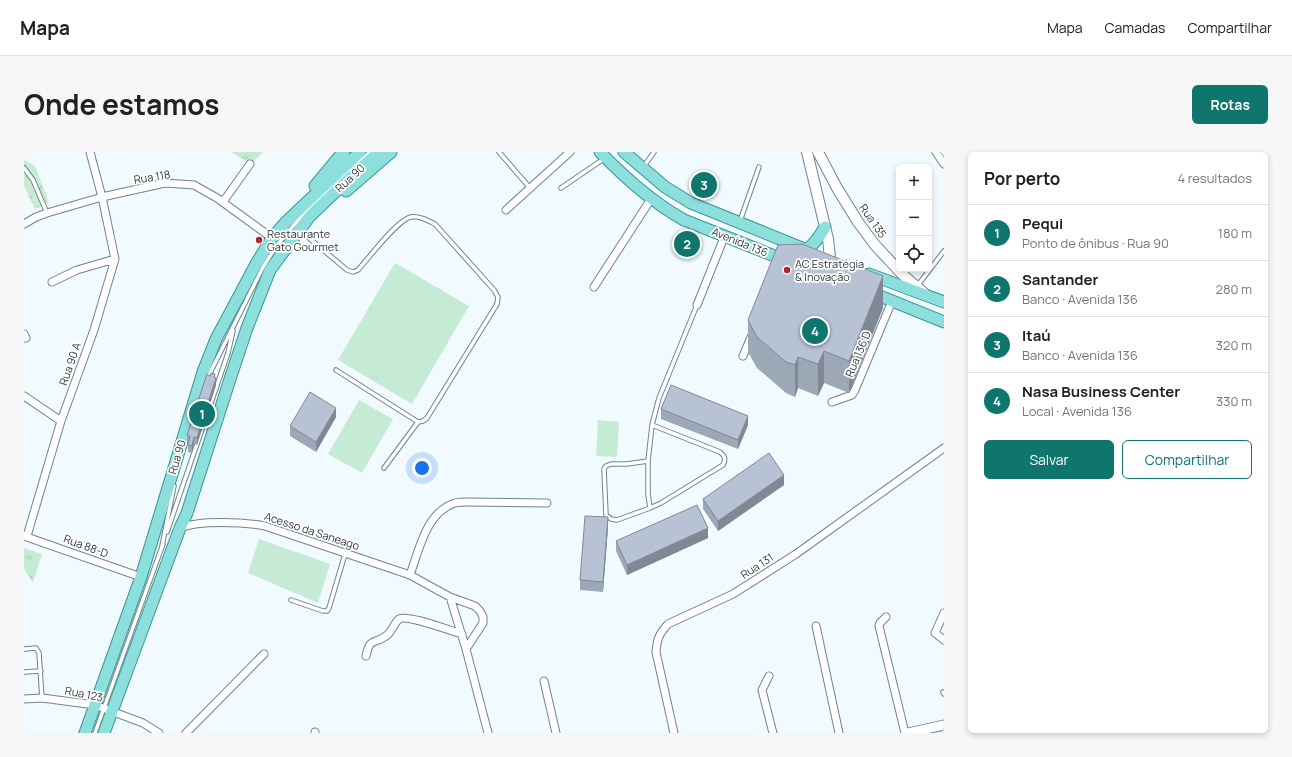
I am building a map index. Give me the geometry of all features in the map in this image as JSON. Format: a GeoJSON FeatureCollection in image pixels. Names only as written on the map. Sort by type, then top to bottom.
{"type":"FeatureCollection","features":[{"type":"Feature","properties":{"kind":"main road"},"geometry":{"type":"LineString","coordinates":[[285,223],[344,152]]}},
{"type":"Feature","properties":{"kind":"main road","name":"Rua 90"},"geometry":{"type":"LineString","coordinates":[[104,733],[104,706],[203,372],[216,339],[256,264],[272,238],[285,223],[360,152]]}},
{"type":"Feature","properties":{"kind":"main road","name":"Rua 90"},"geometry":{"type":"LineString","coordinates":[[85,733],[104,706],[187,513],[247,328],[270,270],[310,216],[379,152]]}},
{"type":"Feature","properties":{"kind":"main road"},"geometry":{"type":"LineString","coordinates":[[289,246],[343,193],[391,152]]}},
{"type":"Feature","properties":{"kind":"main road","name":"Avenida 136"},"geometry":{"type":"LineString","coordinates":[[624,152],[665,187],[691,202],[836,261]]}},
{"type":"Feature","properties":{"kind":"main road"},"geometry":{"type":"LineString","coordinates":[[806,152],[825,227],[836,261],[827,276]]}},
{"type":"Feature","properties":{"kind":"main road","name":"Rua 135"},"geometry":{"type":"LineString","coordinates":[[818,152],[837,188],[858,222],[875,245],[918,290]]}},
{"type":"Feature","properties":{"kind":"main road","name":"Avenida 136"},"geometry":{"type":"LineString","coordinates":[[602,155],[619,172],[651,199],[684,220],[725,235],[781,262],[797,264]]}},
{"type":"Feature","properties":{"kind":"main road"},"geometry":{"type":"LineString","coordinates":[[807,250],[814,245],[825,227]]}},
{"type":"Feature","properties":{"kind":"main road"},"geometry":{"type":"LineString","coordinates":[[859,270],[918,290],[944,302]]}},
{"type":"Feature","properties":{"kind":"main road"},"geometry":{"type":"LineString","coordinates":[[858,288],[944,322]]}},
{"type":"Feature","properties":{"kind":"main road"},"geometry":{"type":"LineString","coordinates":[[871,293],[880,290],[944,314]]}},
{"type":"Feature","properties":{"kind":"street","name":"Rua 90 A"},"geometry":{"type":"LineString","coordinates":[[25,536],[61,421],[94,330],[115,259],[102,197],[90,152]]}},
{"type":"Feature","properties":{"kind":"street"},"geometry":{"type":"LineString","coordinates":[[506,210],[570,152]]}},
{"type":"Feature","properties":{"kind":"street"},"geometry":{"type":"LineString","coordinates":[[936,152],[944,164]]}},
{"type":"Feature","properties":{"kind":"street"},"geometry":{"type":"LineString","coordinates":[[223,202],[250,164]]}},
{"type":"Feature","properties":{"kind":"street","name":"Rua 118"},"geometry":{"type":"LineString","coordinates":[[24,224],[47,213],[102,197],[165,183],[194,185],[223,202],[272,238]]}},
{"type":"Feature","properties":{"kind":"street"},"geometry":{"type":"LineString","coordinates":[[594,287],[651,199]]}},
{"type":"Feature","properties":{"kind":"street"},"geometry":{"type":"LineString","coordinates":[[697,305],[725,235]]}},
{"type":"Feature","properties":{"kind":"street"},"geometry":{"type":"LineString","coordinates":[[52,282],[77,270],[115,259]]}},
{"type":"Feature","properties":{"kind":"street","name":"Rua 136 D"},"geometry":{"type":"LineString","coordinates":[[832,402],[852,395],[855,390],[892,301]]}},
{"type":"Feature","properties":{"kind":"street"},"geometry":{"type":"LineString","coordinates":[[743,356],[754,328]]}},
{"type":"Feature","properties":{"kind":"street"},"geometry":{"type":"LineString","coordinates":[[24,334],[26,338],[24,338]]}},
{"type":"Feature","properties":{"kind":"street"},"geometry":{"type":"LineString","coordinates":[[24,396],[61,421]]}},
{"type":"Feature","properties":{"kind":"street","name":"Rua 131"},"geometry":{"type":"LineString","coordinates":[[674,733],[656,652],[656,642],[661,632],[668,624],[733,594],[796,554],[944,448]]}},
{"type":"Feature","properties":{"kind":"street"},"geometry":{"type":"LineString","coordinates":[[410,575],[429,525],[440,511],[455,503],[548,504]]}},
{"type":"Feature","properties":{"kind":"street","name":"Acesso da Saneago"},"geometry":{"type":"LineString","coordinates":[[187,513],[189,516],[204,523]]}},
{"type":"Feature","properties":{"kind":"street","name":"Acesso da Saneago"},"geometry":{"type":"LineString","coordinates":[[180,528],[187,525],[204,523],[254,524],[265,526],[410,575],[450,597],[475,606],[480,611],[483,617],[482,623],[466,649]]}},
{"type":"Feature","properties":{"kind":"street","name":"Rua 88-D"},"geometry":{"type":"LineString","coordinates":[[25,536],[141,577]]}},
{"type":"Feature","properties":{"kind":"street"},"geometry":{"type":"LineString","coordinates":[[450,597],[462,634],[488,733]]}},
{"type":"Feature","properties":{"kind":"street"},"geometry":{"type":"LineString","coordinates":[[944,612],[936,634],[944,640]]}},
{"type":"Feature","properties":{"kind":"street"},"geometry":{"type":"LineString","coordinates":[[886,617],[879,626],[905,733]]}},
{"type":"Feature","properties":{"kind":"street"},"geometry":{"type":"LineString","coordinates":[[366,656],[368,646],[372,642],[387,636],[398,620],[403,618],[417,620],[462,634]]}},
{"type":"Feature","properties":{"kind":"street"},"geometry":{"type":"LineString","coordinates":[[816,626],[839,733]]}},
{"type":"Feature","properties":{"kind":"street"},"geometry":{"type":"LineString","coordinates":[[186,733],[264,654]]}},
{"type":"Feature","properties":{"kind":"street"},"geometry":{"type":"LineString","coordinates":[[770,676],[762,690],[773,733]]}},
{"type":"Feature","properties":{"kind":"street"},"geometry":{"type":"LineString","coordinates":[[544,681],[556,733]]}},
{"type":"Feature","properties":{"kind":"street","name":"Rua 123"},"geometry":{"type":"LineString","coordinates":[[24,699],[42,698],[104,706],[143,723],[159,733]]}},
{"type":"Feature","properties":{"kind":"street"},"geometry":{"type":"LineString","coordinates":[[908,733],[944,724]]}},
{"type":"Feature","properties":{"kind":"lane"},"geometry":{"type":"LineString","coordinates":[[205,386],[213,366],[263,267],[277,245],[305,212],[370,152]]}},
{"type":"Feature","properties":{"kind":"lane"},"geometry":{"type":"LineString","coordinates":[[499,152],[530,188]]}},
{"type":"Feature","properties":{"kind":"lane"},"geometry":{"type":"LineString","coordinates":[[642,168],[654,152]]}},
{"type":"Feature","properties":{"kind":"lane"},"geometry":{"type":"LineString","coordinates":[[561,188],[602,155]]}},
{"type":"Feature","properties":{"kind":"lane"},"geometry":{"type":"LineString","coordinates":[[740,222],[758,167]]}},
{"type":"Feature","properties":{"kind":"lane"},"geometry":{"type":"LineString","coordinates":[[24,168],[33,180],[47,213]]}},
{"type":"Feature","properties":{"kind":"lane"},"geometry":{"type":"LineString","coordinates":[[303,233],[347,270],[353,272],[358,270],[398,225],[410,217],[422,217],[435,224],[494,290],[498,297],[497,304],[427,418],[418,422],[384,468]]}},
{"type":"Feature","properties":{"kind":"lane"},"geometry":{"type":"LineString","coordinates":[[918,290],[944,251]]}},
{"type":"Feature","properties":{"kind":"lane"},"geometry":{"type":"LineString","coordinates":[[650,508],[648,494],[648,461],[652,426],[659,398],[697,305]]}},
{"type":"Feature","properties":{"kind":"lane"},"geometry":{"type":"LineString","coordinates":[[96,733],[104,706],[162,546],[228,353],[234,327]]}},
{"type":"Feature","properties":{"kind":"lane"},"geometry":{"type":"LineString","coordinates":[[336,370],[418,422]]}},
{"type":"Feature","properties":{"kind":"lane"},"geometry":{"type":"LineString","coordinates":[[162,546],[177,469],[198,406]]}},
{"type":"Feature","properties":{"kind":"lane"},"geometry":{"type":"LineString","coordinates":[[648,461],[627,464],[611,464],[606,466],[604,469],[606,515],[611,519],[617,520],[661,503],[723,465],[725,461],[724,456],[720,452],[652,426]]}},
{"type":"Feature","properties":{"kind":"lane"},"geometry":{"type":"LineString","coordinates":[[291,600],[327,611],[345,554]]}},
{"type":"Feature","properties":{"kind":"lane"},"geometry":{"type":"LineString","coordinates":[[24,649],[36,648],[38,650],[41,671],[42,698]]}},
{"type":"Feature","properties":{"kind":"lane"},"geometry":{"type":"LineString","coordinates":[[24,672],[41,671]]}},
{"type":"Feature","properties":{"kind":"green space"},"geometry":{"type":"Polygon","coordinates":[[[231,152],[263,152],[251,164],[231,152]]]}},
{"type":"Feature","properties":{"kind":"green space"},"geometry":{"type":"Polygon","coordinates":[[[24,160],[35,166],[49,203],[35,209],[24,186],[24,160]]]}},
{"type":"Feature","properties":{"kind":"green space"},"geometry":{"type":"Polygon","coordinates":[[[395,263],[469,306],[412,404],[338,360],[395,263]]]}},
{"type":"Feature","properties":{"kind":"green space"},"geometry":{"type":"Polygon","coordinates":[[[359,400],[393,419],[362,473],[328,454],[359,400]]]}},
{"type":"Feature","properties":{"kind":"green space"},"geometry":{"type":"Polygon","coordinates":[[[598,420],[619,422],[617,457],[596,456],[598,420]]]}},
{"type":"Feature","properties":{"kind":"green space"},"geometry":{"type":"Polygon","coordinates":[[[259,539],[330,564],[318,603],[248,573],[259,539]]]}},
{"type":"Feature","properties":{"kind":"green space"},"geometry":{"type":"Polygon","coordinates":[[[24,548],[42,554],[33,583],[24,569],[24,548]]]}},
{"type":"Feature","properties":{"kind":"building"},"geometry":{"type":"Polygon","coordinates":[[[802,244],[883,276],[849,361],[824,351],[818,364],[798,357],[795,365],[786,362],[757,337],[748,320],[778,245],[802,244]]]}},
{"type":"Feature","properties":{"kind":"building"},"geometry":{"type":"Polygon","coordinates":[[[211,373],[215,374],[214,377],[216,378],[197,438],[194,437],[192,446],[188,445],[190,436],[187,435],[207,374],[210,376],[211,373]]]}},
{"type":"Feature","properties":{"kind":"building"},"geometry":{"type":"Polygon","coordinates":[[[671,385],[748,416],[738,440],[661,409],[671,385]]]}},
{"type":"Feature","properties":{"kind":"building"},"geometry":{"type":"Polygon","coordinates":[[[310,392],[336,408],[316,442],[290,426],[310,392]]]}},
{"type":"Feature","properties":{"kind":"building"},"geometry":{"type":"Polygon","coordinates":[[[769,453],[784,475],[718,521],[703,499],[769,453]]]}},
{"type":"Feature","properties":{"kind":"building"},"geometry":{"type":"Polygon","coordinates":[[[697,505],[708,528],[627,565],[616,541],[697,505]]]}},
{"type":"Feature","properties":{"kind":"building"},"geometry":{"type":"Polygon","coordinates":[[[585,516],[608,517],[603,582],[580,580],[585,516]]]}},
{"type":"Feature","properties":{"kind":"place","name":"Itaú"},"geometry":{"type":"Point","coordinates":[704,185]}},
{"type":"Feature","properties":{"kind":"place","name":"Restaurante Gato Gourmet"},"geometry":{"type":"Point","coordinates":[259,240]}},
{"type":"Feature","properties":{"kind":"place","name":"Santander"},"geometry":{"type":"Point","coordinates":[687,244]}},
{"type":"Feature","properties":{"kind":"place","name":"AC Estratégia & Inovação"},"geometry":{"type":"Point","coordinates":[787,270]}},
{"type":"Feature","properties":{"kind":"place","name":"Nasa Business Center"},"geometry":{"type":"Point","coordinates":[815,331]}},
{"type":"Feature","properties":{"kind":"place","name":"Pequi"},"geometry":{"type":"Point","coordinates":[202,414]}}]}
